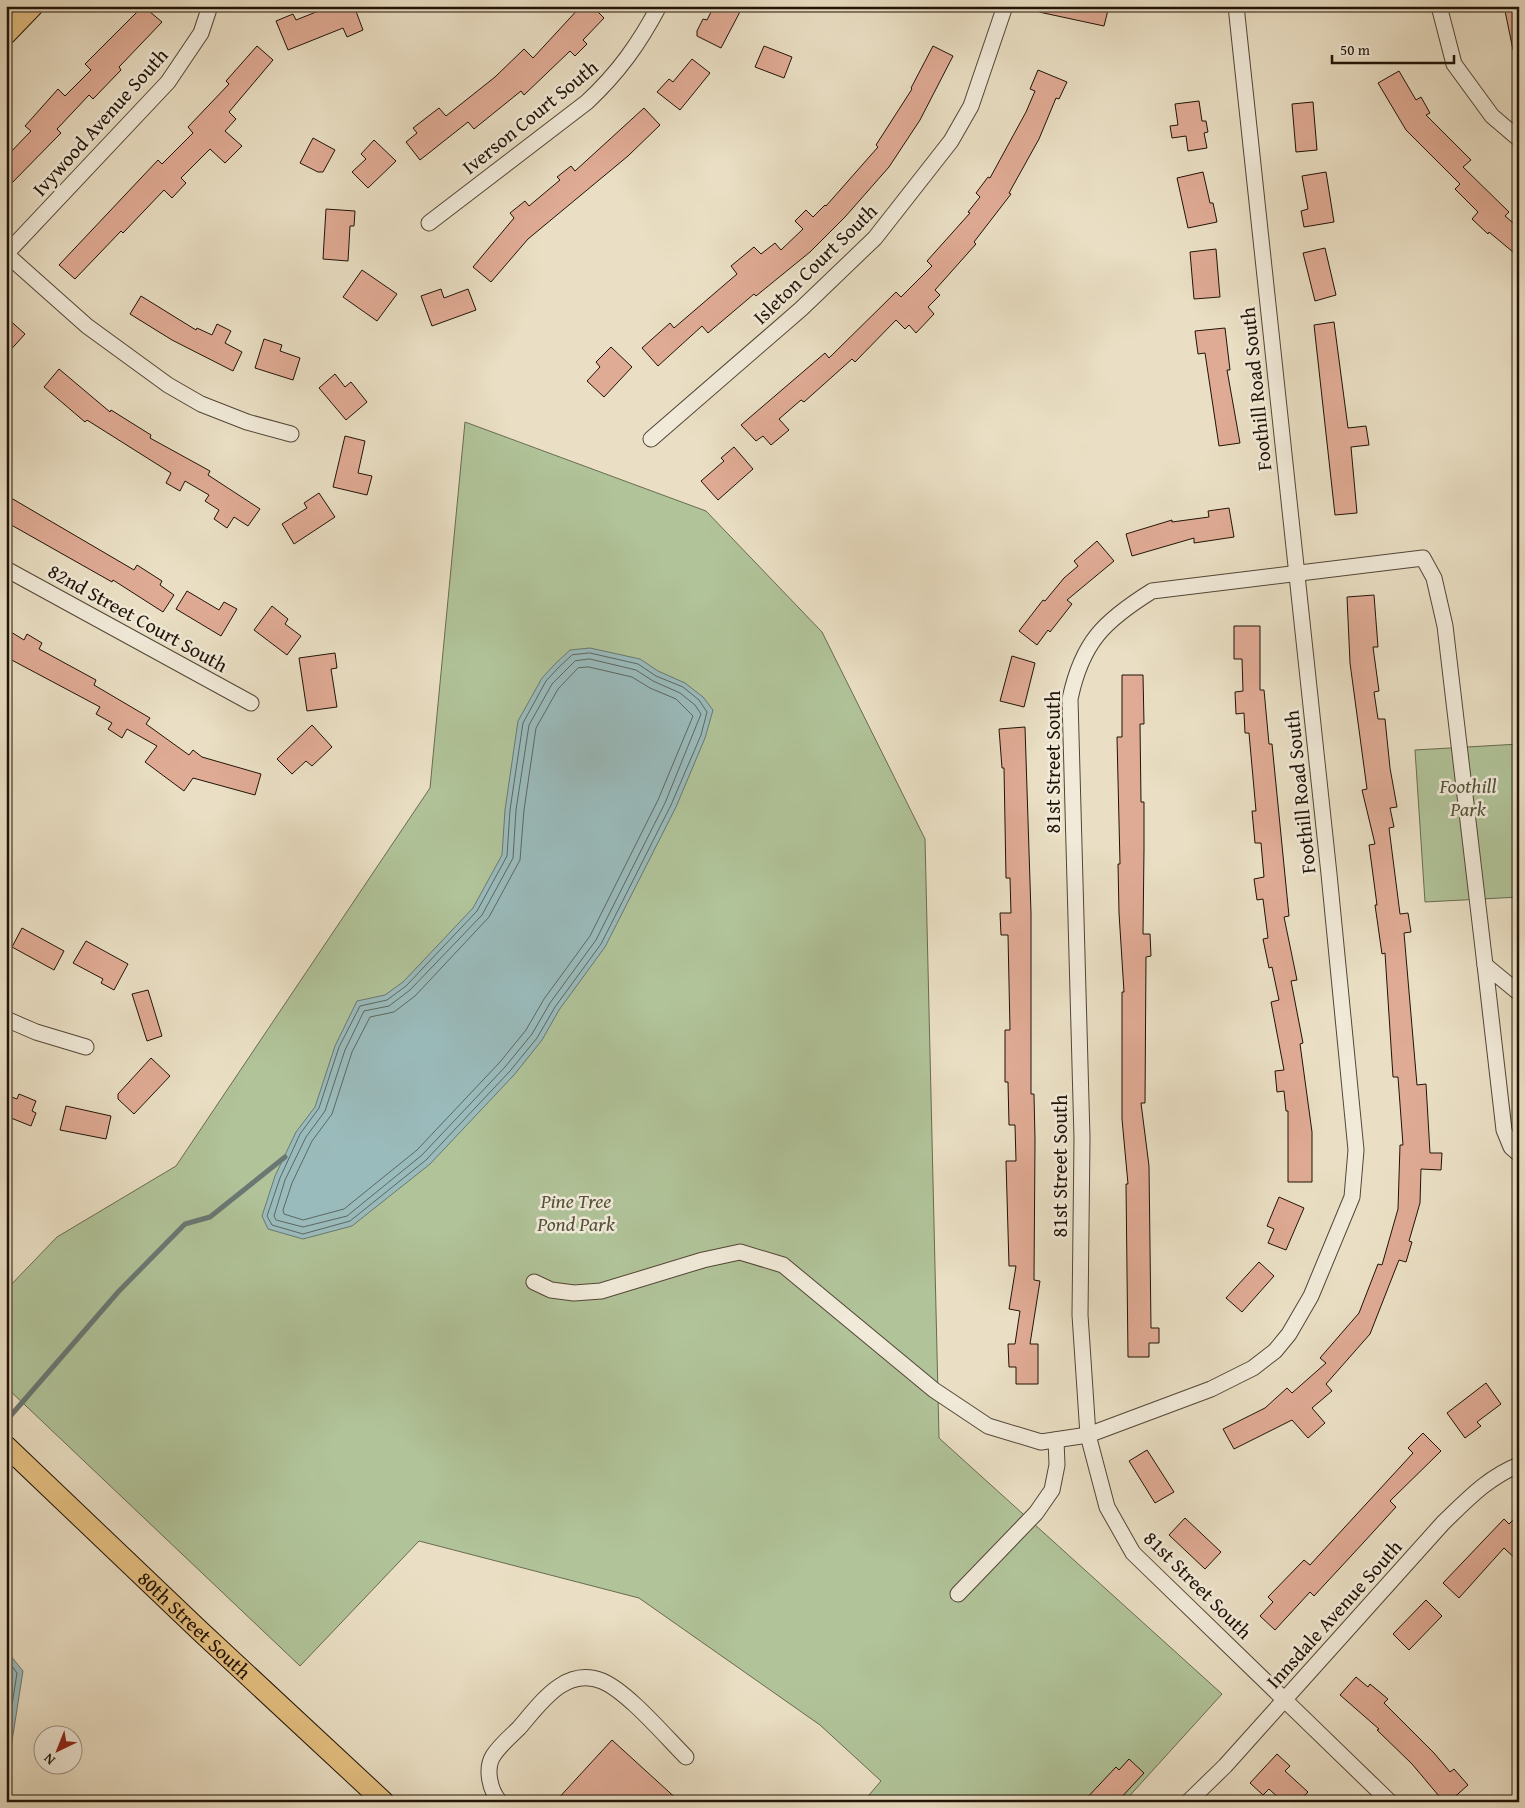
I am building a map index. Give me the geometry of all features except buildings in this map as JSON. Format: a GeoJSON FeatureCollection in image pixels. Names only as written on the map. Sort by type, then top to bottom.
{"type":"FeatureCollection","features":[{"type":"Feature","properties":{"kind":"main road"},"geometry":{"type":"LineString","coordinates":[[6,34],[33,6]]}},
{"type":"Feature","properties":{"kind":"main road","name":"80th Street South"},"geometry":{"type":"LineString","coordinates":[[6,1446],[384,1802]]}},
{"type":"Feature","properties":{"kind":"street","name":"Ivywood Avenue South"},"geometry":{"type":"LineString","coordinates":[[6,254],[168,82],[201,33],[210,6]]}},
{"type":"Feature","properties":{"kind":"street","name":"Iverson Court South"},"geometry":{"type":"LineString","coordinates":[[430,223],[587,102],[608,82],[641,40],[658,6]]}},
{"type":"Feature","properties":{"kind":"street","name":"Isleton Court South"},"geometry":{"type":"LineString","coordinates":[[651,439],[801,310],[875,238],[951,141],[972,106],[1005,6]]}},
{"type":"Feature","properties":{"kind":"street","name":"Foothill Road South"},"geometry":{"type":"LineString","coordinates":[[534,1282],[551,1290],[574,1293],[601,1291],[703,1260],[740,1252],[784,1265],[934,1390],[988,1426],[1041,1442],[1088,1435],[1211,1389],[1252,1368],[1275,1352],[1289,1334],[1312,1296],[1352,1197],[1356,1150],[1330,874],[1296,574],[1236,6]]}},
{"type":"Feature","properties":{"kind":"street"},"geometry":{"type":"LineString","coordinates":[[1439,6],[1454,64],[1492,116],[1519,139]]}},
{"type":"Feature","properties":{"kind":"street"},"geometry":{"type":"LineString","coordinates":[[6,254],[87,326],[168,385],[201,404],[247,422],[291,434]]}},
{"type":"Feature","properties":{"kind":"street","name":"81st Street South"},"geometry":{"type":"LineString","coordinates":[[1390,1802],[1285,1698],[1133,1553],[1107,1507],[1088,1435],[1080,1315],[1082,1138],[1070,699],[1076,671],[1082,656],[1101,630],[1125,608],[1152,591],[1423,558],[1434,578],[1445,626],[1485,965]]}},
{"type":"Feature","properties":{"kind":"street","name":"82nd Street Court South"},"geometry":{"type":"LineString","coordinates":[[6,569],[251,703]]}},
{"type":"Feature","properties":{"kind":"street"},"geometry":{"type":"LineString","coordinates":[[1485,965],[1519,993]]}},
{"type":"Feature","properties":{"kind":"street"},"geometry":{"type":"LineString","coordinates":[[1485,965],[1504,1130],[1511,1147],[1519,1154]]}},
{"type":"Feature","properties":{"kind":"street"},"geometry":{"type":"LineString","coordinates":[[6,1019],[36,1032],[86,1047]]}},
{"type":"Feature","properties":{"kind":"street"},"geometry":{"type":"LineString","coordinates":[[958,1594],[1036,1513],[1052,1490],[1057,1465],[1056,1440]]}},
{"type":"Feature","properties":{"kind":"street","name":"Innsdale Avenue South"},"geometry":{"type":"LineString","coordinates":[[1188,1802],[1443,1523],[1481,1487],[1505,1470],[1519,1466]]}},
{"type":"Feature","properties":{"kind":"street"},"geometry":{"type":"LineString","coordinates":[[500,1802],[495,1797],[488,1778],[492,1756],[555,1688],[576,1678],[601,1681],[622,1694],[686,1757]]}},
{"type":"Feature","properties":{"kind":"green space","name":"Pine Tree Pond Park"},"geometry":{"type":"Polygon","coordinates":[[[465,422],[706,511],[822,632],[925,839],[939,1438],[1222,1694],[1124,1802],[863,1802],[881,1781],[820,1725],[639,1598],[419,1541],[300,1666],[6,1387],[6,1290],[57,1237],[176,1166],[430,788],[465,422]]]}},
{"type":"Feature","properties":{"kind":"green space","name":"Foothill Park"},"geometry":{"type":"Polygon","coordinates":[[[1519,744],[1519,897],[1425,902],[1415,750],[1519,744]]]}},
{"type":"Feature","properties":{"kind":"water"},"geometry":{"type":"Polygon","coordinates":[[[590,648],[640,659],[658,671],[685,683],[703,697],[713,710],[705,738],[676,807],[605,947],[559,1010],[542,1040],[514,1075],[430,1164],[352,1226],[303,1239],[268,1229],[262,1216],[275,1176],[296,1132],[315,1107],[335,1046],[357,1001],[385,995],[403,982],[473,908],[502,855],[505,810],[518,721],[542,678],[555,664],[570,650],[590,648]]]}},
{"type":"Feature","properties":{"kind":"water"},"geometry":{"type":"Polygon","coordinates":[[[6,1650],[23,1671],[10,1754],[6,1756],[6,1650]]]}},
{"type":"Feature","properties":{"kind":"waterway"},"geometry":{"type":"LineString","coordinates":[[6,1421],[119,1291],[185,1224],[210,1217],[285,1157]]}}]}
